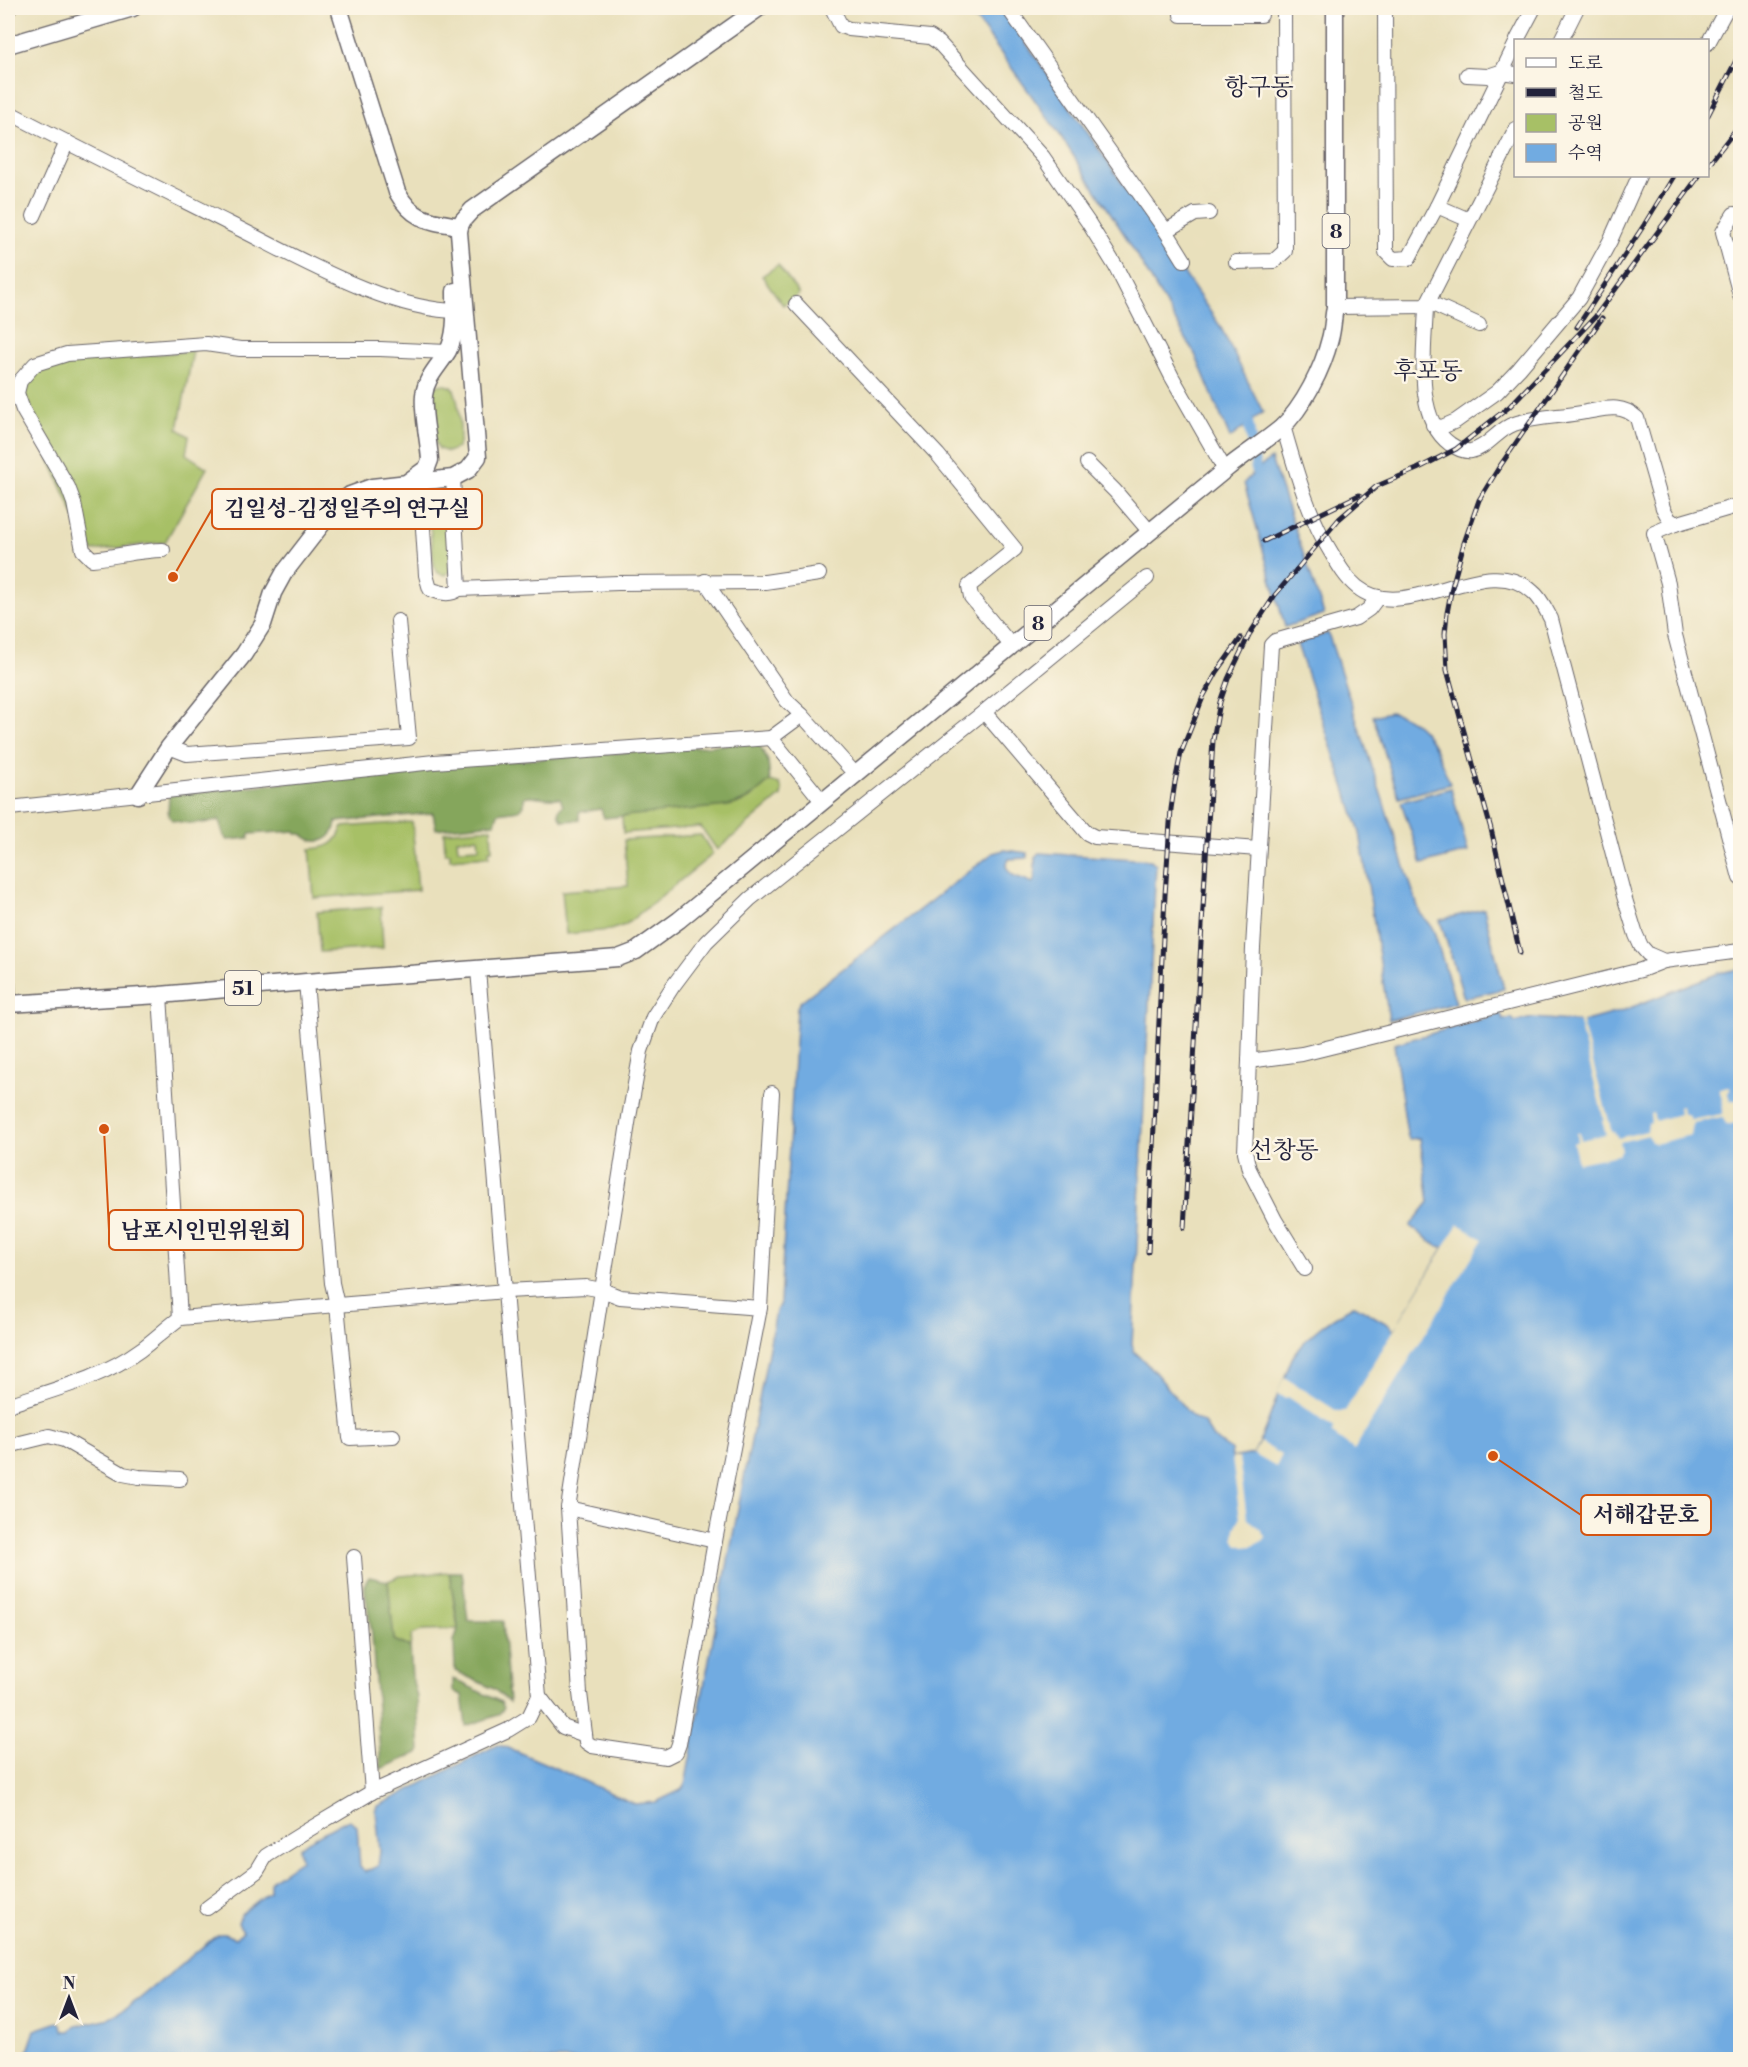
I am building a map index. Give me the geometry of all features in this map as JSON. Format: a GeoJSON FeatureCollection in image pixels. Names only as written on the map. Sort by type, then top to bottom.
{"type":"FeatureCollection","features":[{"type":"Feature","properties":{"kind":"main road"},"geometry":{"type":"LineString","coordinates":[[8,45],[133,8]]}},
{"type":"Feature","properties":{"kind":"main road"},"geometry":{"type":"LineString","coordinates":[[339,8],[397,192],[410,211],[420,217],[459,229]]}},
{"type":"Feature","properties":{"kind":"main road"},"geometry":{"type":"LineString","coordinates":[[138,795],[169,747],[244,654],[263,624],[273,593],[284,573],[336,506],[350,495],[372,488],[453,478],[468,470],[478,457],[460,311],[459,229],[462,220],[472,210],[759,8]]}},
{"type":"Feature","properties":{"kind":"main road","name":"8"},"geometry":{"type":"LineString","coordinates":[[839,788],[1011,645],[1277,431],[1301,403],[1317,375],[1330,339],[1335,307],[1335,8]]}},
{"type":"Feature","properties":{"kind":"main road"},"geometry":{"type":"LineString","coordinates":[[413,483],[427,468],[430,460],[423,396],[431,373],[447,352],[460,311]]}},
{"type":"Feature","properties":{"kind":"main road","name":"51"},"geometry":{"type":"LineString","coordinates":[[8,1004],[160,995],[618,958],[636,951],[679,920],[839,788]]}},
{"type":"Feature","properties":{"kind":"street"},"geometry":{"type":"LineString","coordinates":[[832,8],[840,26],[849,30],[930,37],[939,42],[1043,157],[1116,267],[1172,377],[1232,465]]}},
{"type":"Feature","properties":{"kind":"street"},"geometry":{"type":"LineString","coordinates":[[1008,8],[1166,231],[1184,260]]}},
{"type":"Feature","properties":{"kind":"street"},"geometry":{"type":"LineString","coordinates":[[1181,8],[1181,15],[1261,15]]}},
{"type":"Feature","properties":{"kind":"street"},"geometry":{"type":"LineString","coordinates":[[1236,262],[1274,261],[1285,251],[1284,8]]}},
{"type":"Feature","properties":{"kind":"street"},"geometry":{"type":"LineString","coordinates":[[1385,8],[1386,252],[1393,259],[1409,258],[1437,206],[1514,46]]}},
{"type":"Feature","properties":{"kind":"street"},"geometry":{"type":"LineString","coordinates":[[1518,39],[1534,8]]}},
{"type":"Feature","properties":{"kind":"street"},"geometry":{"type":"LineString","coordinates":[[1562,39],[1577,8]]}},
{"type":"Feature","properties":{"kind":"street"},"geometry":{"type":"LineString","coordinates":[[1709,39],[1726,8]]}},
{"type":"Feature","properties":{"kind":"street"},"geometry":{"type":"LineString","coordinates":[[1467,75],[1488,76],[1500,72],[1514,74]]}},
{"type":"Feature","properties":{"kind":"street"},"geometry":{"type":"LineString","coordinates":[[8,112],[330,274],[393,299],[428,308],[460,311]]}},
{"type":"Feature","properties":{"kind":"street"},"geometry":{"type":"LineString","coordinates":[[1514,131],[1427,304],[1425,396],[1433,425],[1442,438],[1456,449],[1472,451],[1486,444],[1512,424],[1607,408],[1629,411],[1637,418],[1663,508],[1675,524]]}},
{"type":"Feature","properties":{"kind":"street"},"geometry":{"type":"LineString","coordinates":[[34,216],[67,142]]}},
{"type":"Feature","properties":{"kind":"street"},"geometry":{"type":"LineString","coordinates":[[1503,154],[1514,160]]}},
{"type":"Feature","properties":{"kind":"street"},"geometry":{"type":"LineString","coordinates":[[1433,425],[1442,427],[1456,421],[1497,392],[1579,298],[1610,241],[1639,177]]}},
{"type":"Feature","properties":{"kind":"street"},"geometry":{"type":"LineString","coordinates":[[1437,206],[1469,220]]}},
{"type":"Feature","properties":{"kind":"street"},"geometry":{"type":"LineString","coordinates":[[1166,231],[1195,214],[1209,213]]}},
{"type":"Feature","properties":{"kind":"street"},"geometry":{"type":"LineString","coordinates":[[1734,214],[1723,232],[1740,295]]}},
{"type":"Feature","properties":{"kind":"street"},"geometry":{"type":"LineString","coordinates":[[796,304],[938,455],[1016,549],[969,586],[971,597],[1011,645]]}},
{"type":"Feature","properties":{"kind":"street"},"geometry":{"type":"LineString","coordinates":[[1335,307],[1427,304],[1479,325]]}},
{"type":"Feature","properties":{"kind":"street"},"geometry":{"type":"LineString","coordinates":[[163,550],[146,550],[116,557],[92,559],[83,550],[74,503],[68,487],[23,410],[17,393],[20,381],[35,364],[68,354],[206,344],[240,349],[380,349],[447,352]]}},
{"type":"Feature","properties":{"kind":"street"},"geometry":{"type":"LineString","coordinates":[[1277,431],[1323,539],[1339,566],[1356,586],[1378,597],[1409,597],[1503,578],[1515,581],[1534,592],[1551,618],[1636,935],[1648,954],[1664,961]]}},
{"type":"Feature","properties":{"kind":"street"},"geometry":{"type":"LineString","coordinates":[[1087,463],[1150,532]]}},
{"type":"Feature","properties":{"kind":"street"},"geometry":{"type":"LineString","coordinates":[[453,478],[459,589]]}},
{"type":"Feature","properties":{"kind":"street"},"geometry":{"type":"LineString","coordinates":[[413,483],[426,575],[430,590],[441,594],[454,593],[459,589],[705,581],[765,582],[819,574]]}},
{"type":"Feature","properties":{"kind":"street"},"geometry":{"type":"LineString","coordinates":[[1740,505],[1675,524],[1654,533],[1668,583],[1675,635],[1740,878]]}},
{"type":"Feature","properties":{"kind":"street"},"geometry":{"type":"LineString","coordinates":[[772,1093],[760,1308],[676,1752],[666,1758],[657,1758],[592,1746],[586,1742],[580,1693],[567,1508],[627,1127],[641,1052],[653,1017],[706,942],[750,899],[1147,578]]}},
{"type":"Feature","properties":{"kind":"street"},"geometry":{"type":"LineString","coordinates":[[705,581],[787,701],[856,775]]}},
{"type":"Feature","properties":{"kind":"street"},"geometry":{"type":"LineString","coordinates":[[1305,1269],[1275,1220],[1249,1169],[1245,1152],[1269,653],[1275,641],[1356,618],[1369,609],[1378,597]]}},
{"type":"Feature","properties":{"kind":"street"},"geometry":{"type":"LineString","coordinates":[[169,747],[187,754],[409,738],[398,621]]}},
{"type":"Feature","properties":{"kind":"street"},"geometry":{"type":"LineString","coordinates":[[984,712],[1087,833],[1095,837],[1258,849]]}},
{"type":"Feature","properties":{"kind":"street"},"geometry":{"type":"LineString","coordinates":[[8,810],[434,762],[771,738],[802,715]]}},
{"type":"Feature","properties":{"kind":"street"},"geometry":{"type":"LineString","coordinates":[[771,738],[822,801]]}},
{"type":"Feature","properties":{"kind":"street"},"geometry":{"type":"LineString","coordinates":[[1249,1061],[1302,1054],[1641,970],[1664,961],[1740,951]]}},
{"type":"Feature","properties":{"kind":"street"},"geometry":{"type":"LineString","coordinates":[[207,1908],[257,1871],[267,1856],[372,1792],[529,1717],[539,1696],[478,970]]}},
{"type":"Feature","properties":{"kind":"street"},"geometry":{"type":"LineString","coordinates":[[8,981],[8,1004]]}},
{"type":"Feature","properties":{"kind":"street"},"geometry":{"type":"LineString","coordinates":[[306,982],[332,1283],[337,1305],[350,1438],[393,1436]]}},
{"type":"Feature","properties":{"kind":"street"},"geometry":{"type":"LineString","coordinates":[[160,995],[180,1318]]}},
{"type":"Feature","properties":{"kind":"street"},"geometry":{"type":"LineString","coordinates":[[8,1405],[79,1381],[109,1368],[140,1350],[180,1318],[506,1291],[586,1287],[602,1290],[620,1298],[760,1308]]}},
{"type":"Feature","properties":{"kind":"street"},"geometry":{"type":"LineString","coordinates":[[8,1446],[49,1436],[64,1440],[123,1474],[180,1479]]}},
{"type":"Feature","properties":{"kind":"street"},"geometry":{"type":"LineString","coordinates":[[567,1508],[715,1541]]}},
{"type":"Feature","properties":{"kind":"street"},"geometry":{"type":"LineString","coordinates":[[354,1557],[372,1792]]}},
{"type":"Feature","properties":{"kind":"street"},"geometry":{"type":"LineString","coordinates":[[539,1696],[563,1727],[585,1735]]}},
{"type":"Feature","properties":{"kind":"green space"},"geometry":{"type":"Polygon","coordinates":[[[778,265],[799,294],[783,305],[762,276],[778,265]]]}},
{"type":"Feature","properties":{"kind":"green space"},"geometry":{"type":"Polygon","coordinates":[[[193,351],[178,429],[189,436],[186,454],[207,468],[165,542],[93,551],[84,537],[24,402],[23,383],[38,369],[82,361],[193,351]]]}},
{"type":"Feature","properties":{"kind":"green space"},"geometry":{"type":"Polygon","coordinates":[[[443,384],[452,387],[457,398],[459,417],[459,443],[457,448],[448,452],[439,449],[434,440],[431,392],[436,386],[443,384]]]}},
{"type":"Feature","properties":{"kind":"green space"},"geometry":{"type":"Polygon","coordinates":[[[437,506],[443,506],[448,511],[453,569],[446,575],[438,573],[434,565],[429,516],[431,510],[437,506]]]}},
{"type":"Feature","properties":{"kind":"green space"},"geometry":{"type":"Polygon","coordinates":[[[758,742],[768,761],[770,781],[751,796],[728,806],[604,818],[601,809],[579,812],[579,820],[563,821],[559,816],[559,809],[563,806],[560,798],[527,796],[524,798],[524,806],[519,810],[498,813],[495,823],[436,829],[433,813],[336,822],[332,833],[319,841],[296,834],[296,831],[249,834],[249,838],[227,840],[219,820],[184,823],[172,820],[168,814],[169,795],[434,767],[758,742]]]}},
{"type":"Feature","properties":{"kind":"green space"},"geometry":{"type":"Polygon","coordinates":[[[770,781],[780,784],[781,796],[717,850],[701,827],[623,833],[622,816],[741,803],[770,781]]]}},
{"type":"Feature","properties":{"kind":"green space"},"geometry":{"type":"Polygon","coordinates":[[[412,822],[418,890],[314,898],[310,849],[321,848],[334,842],[342,827],[412,822]]]}},
{"type":"Feature","properties":{"kind":"green space"},"geometry":{"type":"Polygon","coordinates":[[[491,828],[492,850],[489,850],[489,856],[450,859],[450,853],[445,853],[444,832],[491,828]],[[478,838],[457,839],[458,849],[479,848],[478,838]]]}},
{"type":"Feature","properties":{"kind":"green space"},"geometry":{"type":"Polygon","coordinates":[[[701,835],[713,854],[625,925],[610,930],[566,934],[562,891],[628,886],[624,840],[701,835]]]}},
{"type":"Feature","properties":{"kind":"green space"},"geometry":{"type":"Polygon","coordinates":[[[381,907],[383,948],[320,952],[317,912],[381,907]]]}},
{"type":"Feature","properties":{"kind":"green space"},"geometry":{"type":"Polygon","coordinates":[[[449,1572],[458,1629],[423,1630],[412,1635],[410,1647],[394,1640],[388,1581],[400,1576],[449,1572]]]}},
{"type":"Feature","properties":{"kind":"green space"},"geometry":{"type":"Polygon","coordinates":[[[449,1572],[462,1572],[468,1621],[503,1621],[509,1702],[494,1689],[455,1671],[454,1641],[458,1629],[449,1572]]]}},
{"type":"Feature","properties":{"kind":"green space"},"geometry":{"type":"Polygon","coordinates":[[[369,1577],[388,1581],[394,1640],[410,1647],[412,1678],[417,1697],[420,1752],[381,1769],[372,1634],[364,1585],[369,1577]]]}},
{"type":"Feature","properties":{"kind":"green space"},"geometry":{"type":"Polygon","coordinates":[[[453,1679],[501,1702],[504,1708],[498,1715],[466,1726],[462,1695],[453,1691],[453,1679]]]}},
{"type":"Feature","properties":{"kind":"water"},"geometry":{"type":"Polygon","coordinates":[[[928,8],[1002,8],[1220,326],[1263,412],[1230,438],[1195,354],[1126,237],[1060,135],[977,20],[928,8]]]}},
{"type":"Feature","properties":{"kind":"water"},"geometry":{"type":"Polygon","coordinates":[[[1271,459],[1324,614],[1285,627],[1244,483],[1271,459]]]}},
{"type":"Feature","properties":{"kind":"water"},"geometry":{"type":"Polygon","coordinates":[[[1328,633],[1420,913],[1433,929],[1456,1003],[1389,1020],[1360,833],[1297,644],[1328,633]]]}},
{"type":"Feature","properties":{"kind":"water"},"geometry":{"type":"Polygon","coordinates":[[[1390,712],[1403,716],[1422,730],[1435,749],[1450,784],[1399,798],[1373,716],[1390,712]]]}},
{"type":"Feature","properties":{"kind":"water"},"geometry":{"type":"Polygon","coordinates":[[[1451,788],[1468,852],[1422,864],[1401,802],[1451,788]]]}},
{"type":"Feature","properties":{"kind":"water"},"geometry":{"type":"Polygon","coordinates":[[[1004,850],[1027,853],[1027,858],[1009,859],[1006,866],[1011,874],[1032,883],[1035,880],[1035,858],[1039,853],[1151,860],[1156,865],[1132,1345],[1134,1351],[1187,1411],[1204,1423],[1213,1438],[1231,1450],[1232,1458],[1253,1454],[1291,1360],[1314,1332],[1355,1305],[1389,1325],[1394,1331],[1444,1247],[1437,1246],[1410,1226],[1429,1202],[1420,1138],[1409,1139],[1407,1134],[1394,1044],[1501,1014],[1503,1020],[1512,1018],[1515,1022],[1533,1018],[1582,1022],[1622,1011],[1719,973],[1740,969],[1740,2059],[25,2060],[35,2030],[58,2022],[64,2031],[70,2031],[80,2025],[110,2018],[138,2000],[217,1935],[225,1934],[235,1938],[243,1931],[238,1923],[241,1914],[270,1891],[270,1882],[273,1879],[301,1860],[299,1848],[304,1843],[350,1820],[357,1826],[360,1867],[365,1872],[378,1866],[380,1851],[376,1811],[378,1806],[497,1745],[544,1763],[635,1804],[656,1802],[681,1790],[685,1785],[776,1311],[780,1303],[797,1007],[800,1002],[993,853],[1004,850]]]}},
{"type":"Feature","properties":{"kind":"water"},"geometry":{"type":"Polygon","coordinates":[[[1484,909],[1504,989],[1464,998],[1440,920],[1484,909]]]}},
{"type":"Feature","properties":{"kind":"pier"},"geometry":{"type":"Polygon","coordinates":[[[1578,1019],[1581,1019],[1612,1132],[1618,1138],[1647,1131],[1648,1123],[1651,1122],[1650,1114],[1653,1113],[1655,1121],[1679,1114],[1678,1107],[1682,1106],[1683,1114],[1687,1114],[1691,1120],[1722,1114],[1723,1103],[1719,1089],[1729,1087],[1730,1091],[1727,1092],[1730,1101],[1740,1099],[1740,1122],[1727,1125],[1722,1117],[1693,1123],[1691,1135],[1654,1144],[1648,1135],[1620,1142],[1622,1151],[1618,1155],[1578,1163],[1573,1143],[1578,1141],[1577,1133],[1580,1133],[1581,1140],[1606,1134],[1578,1019]]]}},
{"type":"Feature","properties":{"kind":"pier"},"geometry":{"type":"Polygon","coordinates":[[[1458,1224],[1483,1239],[1354,1450],[1331,1433],[1334,1428],[1288,1397],[1277,1394],[1284,1377],[1337,1411],[1345,1411],[1458,1224]]]}},
{"type":"Feature","properties":{"kind":"pier"},"geometry":{"type":"Polygon","coordinates":[[[1260,1442],[1282,1455],[1276,1467],[1253,1454],[1260,1442]]]}},
{"type":"Feature","properties":{"kind":"pier"},"geometry":{"type":"Polygon","coordinates":[[[1232,1458],[1239,1458],[1247,1518],[1265,1536],[1264,1540],[1253,1546],[1244,1547],[1237,1544],[1234,1538],[1235,1528],[1240,1518],[1232,1458]]]}},
{"type":"Feature","properties":{"kind":"waterway"},"geometry":{"type":"LineString","coordinates":[[1244,412],[1248,421],[1256,470]]}},
{"type":"Feature","properties":{"kind":"railway"},"geometry":{"type":"LineString","coordinates":[[1709,113],[1740,53]]}},
{"type":"Feature","properties":{"kind":"railway"},"geometry":{"type":"LineString","coordinates":[[1709,164],[1740,124]]}},
{"type":"Feature","properties":{"kind":"railway"},"geometry":{"type":"LineString","coordinates":[[1577,327],[1673,177]]}},
{"type":"Feature","properties":{"kind":"railway"},"geometry":{"type":"LineString","coordinates":[[1184,1228],[1213,740],[1220,702],[1249,635],[1275,595],[1339,519],[1377,486],[1456,449],[1509,407],[1595,317],[1698,177]]}},
{"type":"Feature","properties":{"kind":"railway"},"geometry":{"type":"LineString","coordinates":[[1520,953],[1491,829],[1447,670],[1445,634],[1447,613],[1464,543],[1479,500],[1602,318]]}},
{"type":"Feature","properties":{"kind":"railway"},"geometry":{"type":"LineString","coordinates":[[1264,541],[1359,495]]}},
{"type":"Feature","properties":{"kind":"railway"},"geometry":{"type":"LineString","coordinates":[[1148,1252],[1165,895],[1175,782],[1181,753],[1203,697],[1241,638]]}},
{"type":"Feature","properties":{"kind":"place","name":"김일성-김정일주의 연구실"},"geometry":{"type":"Point","coordinates":[173,577]}},
{"type":"Feature","properties":{"kind":"place","name":"남포시인민위원회"},"geometry":{"type":"Point","coordinates":[104,1129]}},
{"type":"Feature","properties":{"kind":"place","name":"서해갑문호"},"geometry":{"type":"Point","coordinates":[1493,1456]}},
{"type":"Feature","properties":{"kind":"district","name":"항구동"},"geometry":{"type":"Point","coordinates":[1259,87]}},
{"type":"Feature","properties":{"kind":"district","name":"후포동"},"geometry":{"type":"Point","coordinates":[1428,371]}},
{"type":"Feature","properties":{"kind":"district","name":"선창동"},"geometry":{"type":"Point","coordinates":[1284,1150]}}]}
